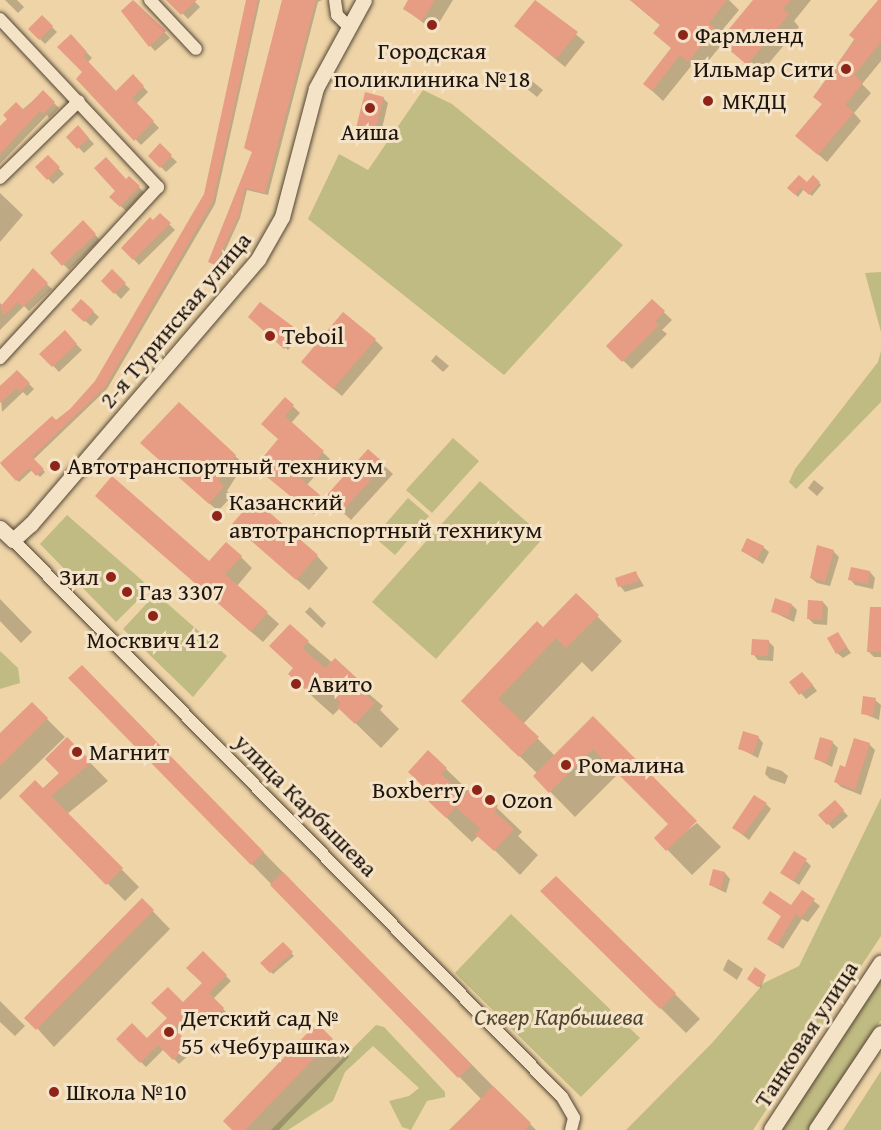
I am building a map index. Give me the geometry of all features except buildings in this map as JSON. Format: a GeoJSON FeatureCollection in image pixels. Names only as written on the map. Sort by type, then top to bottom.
{"type":"FeatureCollection","features":[{"type":"Feature","properties":{"kind":"main road","name":"Танковая улица"},"geometry":{"type":"LineString","coordinates":[[772,1130],[881,964]]}},
{"type":"Feature","properties":{"kind":"main road"},"geometry":{"type":"LineString","coordinates":[[817,1130],[881,1034]]}},
{"type":"Feature","properties":{"kind":"street"},"geometry":{"type":"LineString","coordinates":[[150,0],[196,49]]}},
{"type":"Feature","properties":{"kind":"street"},"geometry":{"type":"LineString","coordinates":[[335,0],[337,15],[348,26]]}},
{"type":"Feature","properties":{"kind":"street","name":"2-я Туринская улица"},"geometry":{"type":"LineString","coordinates":[[13,540],[194,336],[270,242],[291,190],[316,88],[364,0]]}},
{"type":"Feature","properties":{"kind":"street"},"geometry":{"type":"LineString","coordinates":[[0,19],[158,187],[1,359]]}},
{"type":"Feature","properties":{"kind":"street"},"geometry":{"type":"LineString","coordinates":[[0,178],[79,101]]}},
{"type":"Feature","properties":{"kind":"street","name":"улица Карбышева"},"geometry":{"type":"LineString","coordinates":[[0,528],[562,1097],[572,1124]]}},
{"type":"Feature","properties":{"kind":"green space"},"geometry":{"type":"Polygon","coordinates":[[[423,90],[452,104],[623,245],[504,375],[308,219],[339,154],[368,170],[423,90]]]}},
{"type":"Feature","properties":{"kind":"green space"},"geometry":{"type":"Polygon","coordinates":[[[881,272],[881,332],[865,273],[881,272]]]}},
{"type":"Feature","properties":{"kind":"green space"},"geometry":{"type":"Polygon","coordinates":[[[881,351],[881,402],[796,489],[789,482],[795,469],[878,362],[881,351]]]}},
{"type":"Feature","properties":{"kind":"green space"},"geometry":{"type":"Polygon","coordinates":[[[453,438],[479,461],[432,513],[406,490],[453,438]]]}},
{"type":"Feature","properties":{"kind":"green space"},"geometry":{"type":"Polygon","coordinates":[[[480,481],[544,537],[436,659],[372,602],[480,481]]]}},
{"type":"Feature","properties":{"kind":"green space"},"geometry":{"type":"Polygon","coordinates":[[[408,498],[429,516],[395,555],[374,537],[408,498]]]}},
{"type":"Feature","properties":{"kind":"green space"},"geometry":{"type":"Polygon","coordinates":[[[67,515],[144,582],[138,589],[141,597],[116,622],[40,544],[67,515]]]}},
{"type":"Feature","properties":{"kind":"green space"},"geometry":{"type":"Polygon","coordinates":[[[161,598],[227,656],[193,697],[123,629],[149,601],[155,604],[161,598]]]}},
{"type":"Feature","properties":{"kind":"green space"},"geometry":{"type":"Polygon","coordinates":[[[0,651],[18,668],[20,683],[0,689],[0,651]]]}},
{"type":"Feature","properties":{"kind":"green space"},"geometry":{"type":"Polygon","coordinates":[[[881,798],[881,936],[753,1130],[626,1130],[713,1042],[764,983],[799,966],[881,798]]]}},
{"type":"Feature","properties":{"kind":"green space","name":"Сквер Карбышева"},"geometry":{"type":"Polygon","coordinates":[[[511,914],[640,1038],[581,1097],[455,973],[511,914]]]}},
{"type":"Feature","properties":{"kind":"green space"},"geometry":{"type":"Polygon","coordinates":[[[881,976],[881,1020],[809,1130],[781,1130],[881,976]]]}},
{"type":"Feature","properties":{"kind":"green space"},"geometry":{"type":"Polygon","coordinates":[[[376,1025],[384,1027],[445,1092],[445,1097],[427,1101],[411,1130],[402,1127],[389,1101],[409,1096],[419,1088],[373,1046],[345,1072],[333,1101],[288,1130],[271,1130],[376,1025]]]}},
{"type":"Feature","properties":{"kind":"green space"},"geometry":{"type":"Polygon","coordinates":[[[881,1071],[881,1130],[843,1130],[881,1071]]]}},
{"type":"Feature","properties":{"kind":"place","name":"Городская поликлиника №18"},"geometry":{"type":"Point","coordinates":[432,25]}},
{"type":"Feature","properties":{"kind":"place","name":"Фармленд"},"geometry":{"type":"Point","coordinates":[683,35]}},
{"type":"Feature","properties":{"kind":"place","name":"Ильмар Сити"},"geometry":{"type":"Point","coordinates":[846,69]}},
{"type":"Feature","properties":{"kind":"place","name":"МКДЦ"},"geometry":{"type":"Point","coordinates":[708,101]}},
{"type":"Feature","properties":{"kind":"place","name":"Аиша"},"geometry":{"type":"Point","coordinates":[370,108]}},
{"type":"Feature","properties":{"kind":"place","name":"Teboil"},"geometry":{"type":"Point","coordinates":[270,336]}},
{"type":"Feature","properties":{"kind":"place","name":"Автотранспортный техникум"},"geometry":{"type":"Point","coordinates":[55,466]}},
{"type":"Feature","properties":{"kind":"place","name":"Казанский автотранспортный техникум"},"geometry":{"type":"Point","coordinates":[217,516]}},
{"type":"Feature","properties":{"kind":"place","name":"Зил"},"geometry":{"type":"Point","coordinates":[111,577]}},
{"type":"Feature","properties":{"kind":"place","name":"Газ 3307"},"geometry":{"type":"Point","coordinates":[127,592]}},
{"type":"Feature","properties":{"kind":"place","name":"Москвич 412"},"geometry":{"type":"Point","coordinates":[153,616]}},
{"type":"Feature","properties":{"kind":"place","name":"Авито"},"geometry":{"type":"Point","coordinates":[296,684]}},
{"type":"Feature","properties":{"kind":"place","name":"Магнит"},"geometry":{"type":"Point","coordinates":[77,752]}},
{"type":"Feature","properties":{"kind":"place","name":"Ромалина"},"geometry":{"type":"Point","coordinates":[566,765]}},
{"type":"Feature","properties":{"kind":"place","name":"Boxberry"},"geometry":{"type":"Point","coordinates":[477,790]}},
{"type":"Feature","properties":{"kind":"place","name":"Ozon"},"geometry":{"type":"Point","coordinates":[490,800]}},
{"type":"Feature","properties":{"kind":"place","name":"Детский сад № 55 «Чебурашка»"},"geometry":{"type":"Point","coordinates":[169,1032]}},
{"type":"Feature","properties":{"kind":"place","name":"Школа №10"},"geometry":{"type":"Point","coordinates":[54,1092]}}]}
